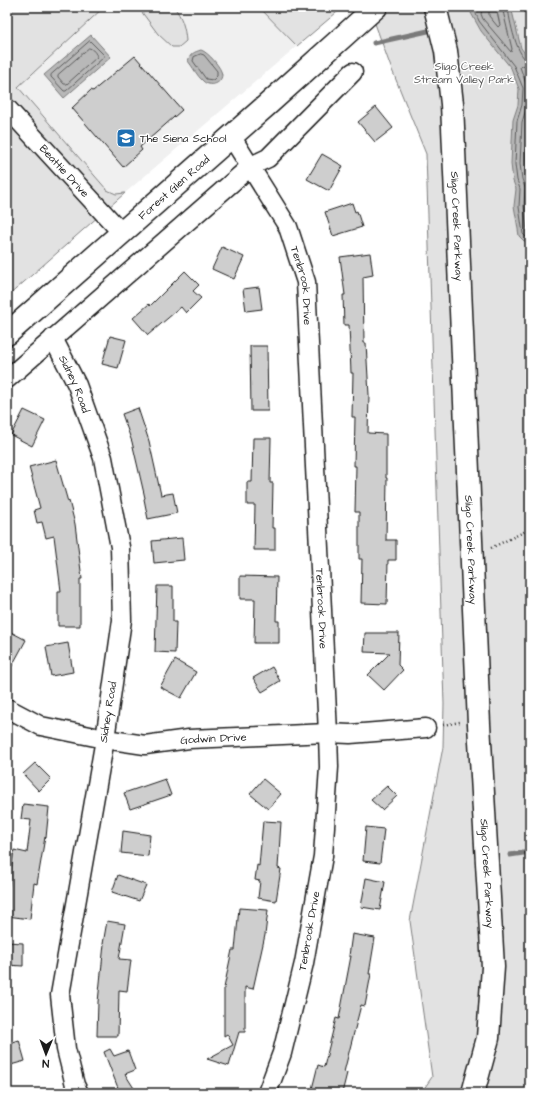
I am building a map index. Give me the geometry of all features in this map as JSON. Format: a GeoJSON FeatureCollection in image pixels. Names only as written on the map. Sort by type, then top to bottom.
{"type":"FeatureCollection","features":[{"type":"Feature","properties":{"kind":"street","name":"Forest Glen Road"},"geometry":{"type":"LineString","coordinates":[[7,334],[376,7]]}},
{"type":"Feature","properties":{"kind":"street","name":"Sligo Creek Parkway"},"geometry":{"type":"LineString","coordinates":[[435,7],[446,51],[452,104],[478,708],[493,967],[488,1038],[473,1093]]}},
{"type":"Feature","properties":{"kind":"street"},"geometry":{"type":"LineString","coordinates":[[7,379],[251,166],[268,158],[353,72]]}},
{"type":"Feature","properties":{"kind":"street","name":"Beattie Drive"},"geometry":{"type":"LineString","coordinates":[[7,108],[122,233]]}},
{"type":"Feature","properties":{"kind":"street","name":"Tenbrook Drive"},"geometry":{"type":"LineString","coordinates":[[231,136],[288,227],[306,282],[328,733],[329,767],[322,856],[304,963],[282,1053],[268,1093]]}},
{"type":"Feature","properties":{"kind":"street","name":"Sidney Road"},"geometry":{"type":"LineString","coordinates":[[53,338],[77,385],[103,458],[120,547],[122,620],[105,738],[60,995],[66,1049],[75,1085],[79,1093]]}},
{"type":"Feature","properties":{"kind":"street","name":"Godwin Drive"},"geometry":{"type":"LineString","coordinates":[[7,708],[41,726],[145,745],[189,739],[328,733],[350,734],[426,728]]}},
{"type":"Feature","properties":{"kind":"path"},"geometry":{"type":"LineString","coordinates":[[489,549],[530,530]]}},
{"type":"Feature","properties":{"kind":"shaded area","name":"The Siena School"},"geometry":{"type":"Polygon","coordinates":[[[104,7],[259,7],[297,46],[125,193],[116,194],[107,190],[18,87],[104,7]]]}},
{"type":"Feature","properties":{"kind":"green space"},"geometry":{"type":"Polygon","coordinates":[[[7,7],[104,7],[18,87],[107,190],[116,194],[125,193],[7,297],[7,7]]]}},
{"type":"Feature","properties":{"kind":"green space"},"geometry":{"type":"Polygon","coordinates":[[[138,7],[174,7],[183,23],[186,41],[179,47],[172,47],[158,34],[138,7]]]}},
{"type":"Feature","properties":{"kind":"green space"},"geometry":{"type":"Polygon","coordinates":[[[259,7],[343,7],[297,46],[259,7]]]}},
{"type":"Feature","properties":{"kind":"green space","name":"Sligo Creek Stream Valley Park"},"geometry":{"type":"Polygon","coordinates":[[[369,7],[530,7],[530,1093],[421,1093],[432,1077],[410,921],[443,747],[444,704],[426,154],[390,65],[369,7]]]}},
{"type":"Feature","properties":{"kind":"water"},"geometry":{"type":"Polygon","coordinates":[[[474,7],[511,7],[521,48],[530,60],[530,241],[524,241],[519,236],[514,206],[516,189],[513,181],[511,164],[513,120],[518,105],[519,89],[511,68],[481,31],[471,13],[474,7]]]}},
{"type":"Feature","properties":{"kind":"water"},"geometry":{"type":"Polygon","coordinates":[[[91,35],[111,57],[64,98],[44,75],[91,35]]]}},
{"type":"Feature","properties":{"kind":"water"},"geometry":{"type":"Polygon","coordinates":[[[201,50],[211,57],[220,68],[222,75],[217,83],[205,83],[188,61],[193,54],[201,50]]]}},
{"type":"Feature","properties":{"kind":"building"},"geometry":{"type":"Polygon","coordinates":[[[135,56],[182,110],[140,147],[142,150],[123,167],[72,108],[91,90],[93,91],[135,56]]]}},
{"type":"Feature","properties":{"kind":"building"},"geometry":{"type":"Polygon","coordinates":[[[376,107],[393,128],[375,142],[358,122],[376,107]]]}},
{"type":"Feature","properties":{"kind":"building"},"geometry":{"type":"Polygon","coordinates":[[[322,154],[343,166],[329,191],[307,179],[322,154]]]}},
{"type":"Feature","properties":{"kind":"building"},"geometry":{"type":"Polygon","coordinates":[[[352,203],[355,212],[357,211],[362,227],[333,236],[325,212],[352,203]]]}},
{"type":"Feature","properties":{"kind":"building"},"geometry":{"type":"Polygon","coordinates":[[[222,247],[244,257],[234,279],[212,269],[222,247]]]}},
{"type":"Feature","properties":{"kind":"building"},"geometry":{"type":"Polygon","coordinates":[[[370,253],[373,275],[363,277],[364,343],[366,343],[369,395],[368,433],[386,434],[386,540],[396,540],[396,560],[388,560],[387,604],[361,603],[362,559],[359,559],[359,512],[355,512],[356,466],[354,466],[355,417],[352,417],[353,373],[351,373],[349,325],[344,325],[343,295],[345,295],[340,257],[370,253]]]}},
{"type":"Feature","properties":{"kind":"building"},"geometry":{"type":"Polygon","coordinates":[[[185,271],[199,285],[193,291],[201,298],[186,313],[181,307],[148,335],[133,318],[149,304],[150,306],[185,271]]]}},
{"type":"Feature","properties":{"kind":"building"},"geometry":{"type":"Polygon","coordinates":[[[259,287],[262,309],[246,311],[243,289],[259,287]]]}},
{"type":"Feature","properties":{"kind":"building"},"geometry":{"type":"Polygon","coordinates":[[[110,336],[126,340],[118,368],[102,364],[110,336]]]}},
{"type":"Feature","properties":{"kind":"building"},"geometry":{"type":"Polygon","coordinates":[[[250,346],[267,346],[268,411],[251,411],[250,346]]]}},
{"type":"Feature","properties":{"kind":"building"},"geometry":{"type":"Polygon","coordinates":[[[138,408],[149,441],[161,495],[173,493],[177,513],[148,519],[145,498],[132,442],[122,414],[138,408]]]}},
{"type":"Feature","properties":{"kind":"building"},"geometry":{"type":"Polygon","coordinates":[[[24,410],[45,420],[32,446],[11,435],[24,410]]]}},
{"type":"Feature","properties":{"kind":"building"},"geometry":{"type":"Polygon","coordinates":[[[253,438],[271,438],[270,483],[273,483],[272,528],[275,528],[275,550],[254,550],[255,505],[247,505],[247,482],[252,482],[253,438]]]}},
{"type":"Feature","properties":{"kind":"building"},"geometry":{"type":"Polygon","coordinates":[[[56,460],[75,524],[82,579],[80,579],[80,626],[58,626],[58,591],[61,591],[54,536],[46,538],[42,522],[37,523],[34,510],[40,508],[29,467],[56,460]]]}},
{"type":"Feature","properties":{"kind":"building"},"geometry":{"type":"Polygon","coordinates":[[[182,538],[184,560],[154,563],[152,541],[182,538]]]}},
{"type":"Feature","properties":{"kind":"building"},"geometry":{"type":"Polygon","coordinates":[[[240,576],[277,577],[276,621],[279,621],[279,643],[254,643],[255,599],[240,599],[240,576]]]}},
{"type":"Feature","properties":{"kind":"building"},"geometry":{"type":"Polygon","coordinates":[[[157,586],[173,586],[173,622],[176,622],[175,653],[155,652],[157,586]]]}},
{"type":"Feature","properties":{"kind":"building"},"geometry":{"type":"Polygon","coordinates":[[[7,630],[26,640],[7,675],[7,630]]]}},
{"type":"Feature","properties":{"kind":"building"},"geometry":{"type":"Polygon","coordinates":[[[365,633],[399,633],[398,665],[403,670],[384,690],[368,675],[390,653],[364,652],[365,633]]]}},
{"type":"Feature","properties":{"kind":"building"},"geometry":{"type":"Polygon","coordinates":[[[68,643],[73,672],[51,676],[46,647],[68,643]]]}},
{"type":"Feature","properties":{"kind":"building"},"geometry":{"type":"Polygon","coordinates":[[[175,660],[196,672],[181,698],[160,687],[175,660]]]}},
{"type":"Feature","properties":{"kind":"building"},"geometry":{"type":"Polygon","coordinates":[[[272,667],[280,681],[262,692],[253,678],[272,667]]]}},
{"type":"Feature","properties":{"kind":"building"},"geometry":{"type":"Polygon","coordinates":[[[35,763],[51,779],[39,791],[23,774],[35,763]]]}},
{"type":"Feature","properties":{"kind":"building"},"geometry":{"type":"Polygon","coordinates":[[[165,779],[171,795],[130,809],[124,793],[165,779]]]}},
{"type":"Feature","properties":{"kind":"building"},"geometry":{"type":"Polygon","coordinates":[[[263,779],[281,794],[268,809],[250,794],[263,779]]]}},
{"type":"Feature","properties":{"kind":"building"},"geometry":{"type":"Polygon","coordinates":[[[387,786],[397,796],[382,810],[371,800],[387,786]]]}},
{"type":"Feature","properties":{"kind":"building"},"geometry":{"type":"Polygon","coordinates":[[[23,804],[49,807],[46,838],[45,837],[37,884],[34,883],[30,919],[7,916],[7,897],[14,850],[27,853],[31,820],[21,819],[23,804]]]}},
{"type":"Feature","properties":{"kind":"building"},"geometry":{"type":"Polygon","coordinates":[[[263,821],[281,822],[278,868],[281,869],[276,901],[258,898],[260,881],[255,880],[257,865],[259,866],[263,821]]]}},
{"type":"Feature","properties":{"kind":"building"},"geometry":{"type":"Polygon","coordinates":[[[366,827],[384,829],[380,863],[363,861],[366,827]]]}},
{"type":"Feature","properties":{"kind":"building"},"geometry":{"type":"Polygon","coordinates":[[[123,831],[150,835],[148,856],[121,853],[123,831]]]}},
{"type":"Feature","properties":{"kind":"building"},"geometry":{"type":"Polygon","coordinates":[[[118,875],[146,885],[139,901],[112,892],[118,875]]]}},
{"type":"Feature","properties":{"kind":"building"},"geometry":{"type":"Polygon","coordinates":[[[366,878],[385,882],[380,910],[361,907],[366,878]]]}},
{"type":"Feature","properties":{"kind":"building"},"geometry":{"type":"Polygon","coordinates":[[[239,908],[268,910],[265,935],[253,989],[245,987],[245,1032],[239,1032],[229,1066],[207,1059],[233,1045],[227,1034],[224,1036],[224,988],[232,950],[235,950],[239,908]]]}},
{"type":"Feature","properties":{"kind":"building"},"geometry":{"type":"Polygon","coordinates":[[[107,921],[125,924],[119,959],[131,960],[127,991],[119,990],[118,1036],[97,1036],[98,1002],[103,944],[107,921]]]}},
{"type":"Feature","properties":{"kind":"building"},"geometry":{"type":"Polygon","coordinates":[[[352,934],[375,938],[369,974],[371,974],[365,1006],[361,1005],[344,1072],[347,1073],[342,1093],[311,1093],[318,1065],[324,1067],[336,1018],[339,1019],[351,956],[349,956],[352,934]]]}},
{"type":"Feature","properties":{"kind":"building"},"geometry":{"type":"Polygon","coordinates":[[[7,942],[23,943],[23,966],[7,965],[7,942]]]}},
{"type":"Feature","properties":{"kind":"building"},"geometry":{"type":"Polygon","coordinates":[[[19,1040],[25,1061],[7,1066],[7,1044],[19,1040]]]}},
{"type":"Feature","properties":{"kind":"building"},"geometry":{"type":"Polygon","coordinates":[[[110,1049],[114,1056],[128,1051],[135,1070],[125,1074],[137,1093],[120,1093],[104,1052],[110,1049]]]}},
{"type":"Feature","properties":{"kind":"waterway"},"geometry":{"type":"LineString","coordinates":[[374,43],[428,31]]}},
{"type":"Feature","properties":{"kind":"waterway"},"geometry":{"type":"LineString","coordinates":[[510,855],[530,852]]}},
{"type":"Feature","properties":{"kind":"place","name":"The Siena School"},"geometry":{"type":"Point","coordinates":[126,138]}}]}
